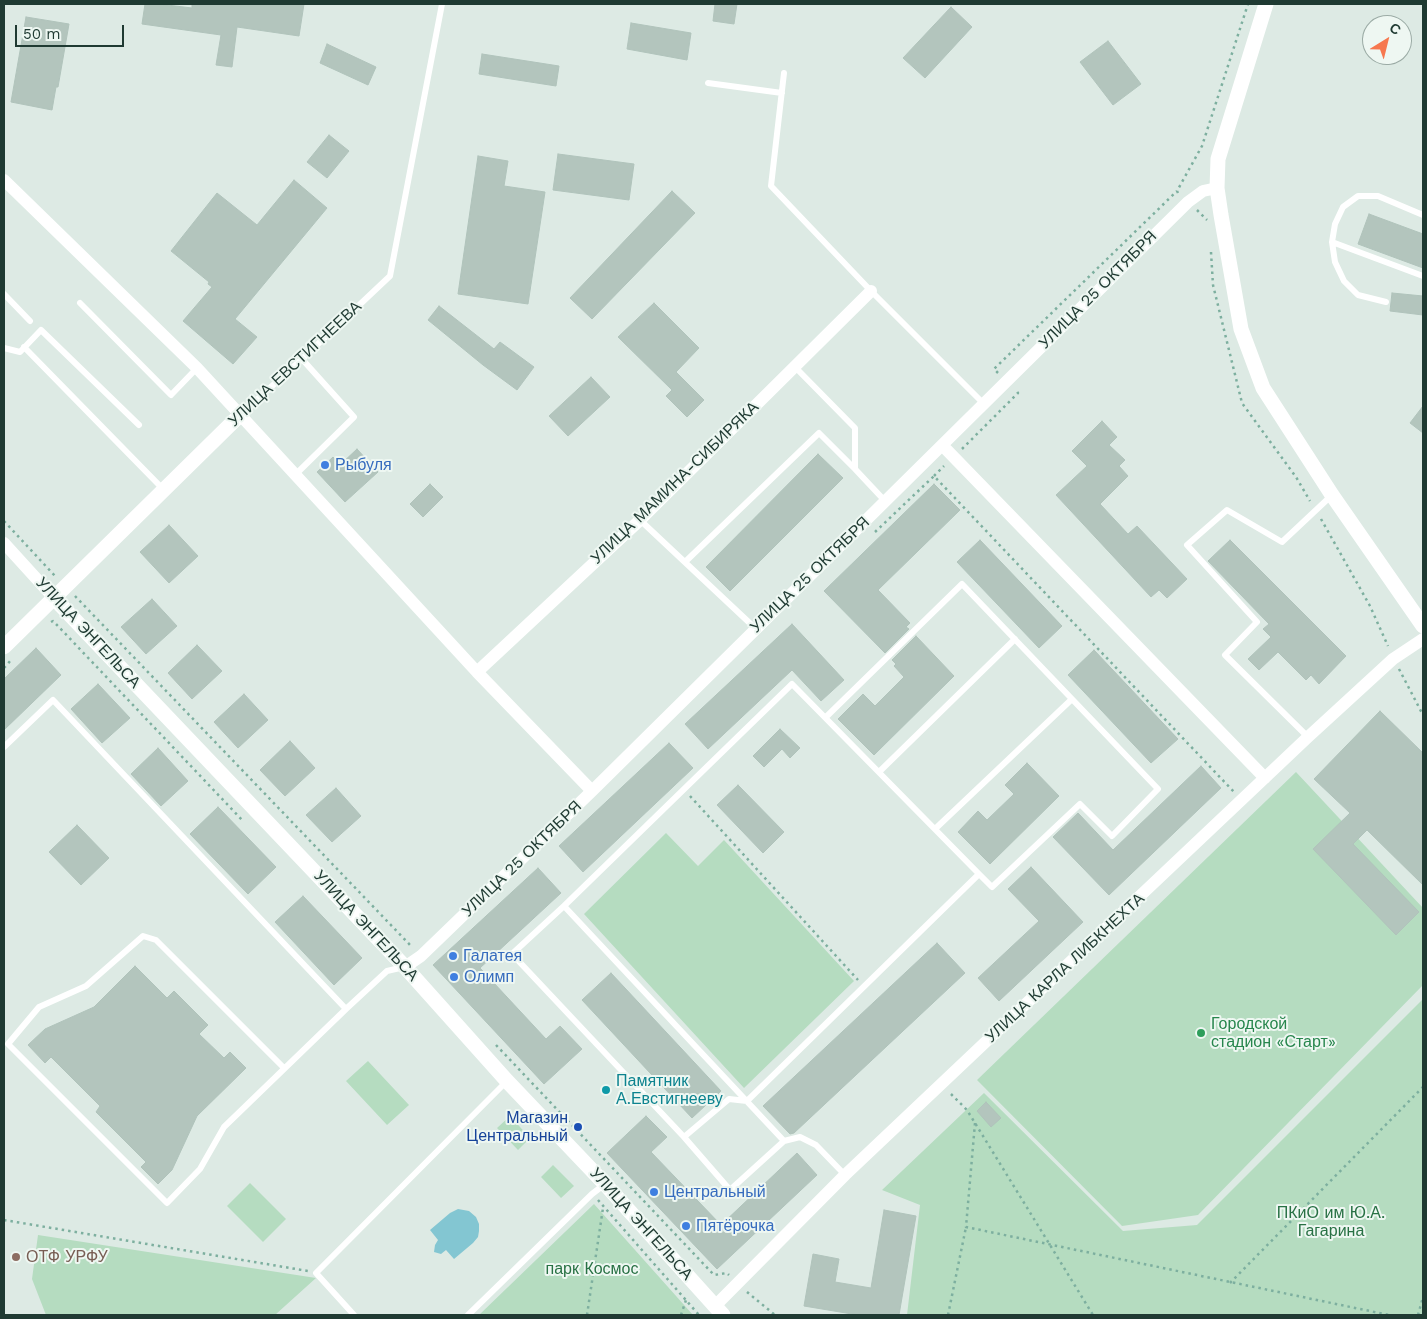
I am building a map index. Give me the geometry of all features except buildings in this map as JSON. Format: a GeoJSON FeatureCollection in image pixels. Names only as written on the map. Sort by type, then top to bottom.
{"type":"FeatureCollection","features":[{"type":"Feature","properties":{"kind":"main road"},"geometry":{"type":"LineString","coordinates":[[1266,4],[1218,158],[1217,188],[1241,329],[1263,388],[1332,495],[1423,626]]}},
{"type":"Feature","properties":{"kind":"main road","name":"УЛИЦА ЕВСТИГНЕЕВА"},"geometry":{"type":"LineString","coordinates":[[4,647],[241,414]]}},
{"type":"Feature","properties":{"kind":"main road","name":"УЛИЦА ЭНГЕЛЬСА"},"geometry":{"type":"LineString","coordinates":[[54,598],[405,967],[507,1081],[605,1184],[719,1311]]}},
{"type":"Feature","properties":{"kind":"street"},"geometry":{"type":"LineString","coordinates":[[4,180],[197,368],[477,672],[592,791]]}},
{"type":"Feature","properties":{"kind":"street","name":"УЛИЦА 25 ОКТЯБРЯ"},"geometry":{"type":"LineString","coordinates":[[405,967],[421,956],[592,791],[1188,202],[1203,191],[1217,188]]}},
{"type":"Feature","properties":{"kind":"street","name":"УЛИЦА МАМИНА-СИБИРЯКА"},"geometry":{"type":"LineString","coordinates":[[477,672],[640,520],[871,290]]}},
{"type":"Feature","properties":{"kind":"street"},"geometry":{"type":"LineString","coordinates":[[942,445],[1266,778]]}},
{"type":"Feature","properties":{"kind":"street","name":"УЛИЦА ЭНГЕЛЬСА"},"geometry":{"type":"LineString","coordinates":[[4,543],[54,598]]}},
{"type":"Feature","properties":{"kind":"street","name":"УЛИЦА КАРЛА ЛИБКНЕХТА"},"geometry":{"type":"LineString","coordinates":[[719,1311],[845,1175],[1308,737],[1393,660],[1423,639]]}},
{"type":"Feature","properties":{"kind":"lane","name":"УЛИЦА ЕВСТИГНЕЕВА"},"geometry":{"type":"LineString","coordinates":[[241,414],[390,276],[442,4]]}},
{"type":"Feature","properties":{"kind":"lane"},"geometry":{"type":"LineString","coordinates":[[784,73],[771,186],[984,404]]}},
{"type":"Feature","properties":{"kind":"lane"},"geometry":{"type":"LineString","coordinates":[[708,82],[782,94]]}},
{"type":"Feature","properties":{"kind":"lane"},"geometry":{"type":"LineString","coordinates":[[1386,302],[1358,295],[1344,282],[1334,262],[1332,242],[1335,224],[1343,208],[1358,196],[1378,196],[1423,215]]}},
{"type":"Feature","properties":{"kind":"lane"},"geometry":{"type":"LineString","coordinates":[[1332,242],[1423,276]]}},
{"type":"Feature","properties":{"kind":"lane"},"geometry":{"type":"LineString","coordinates":[[4,294],[30,321]]}},
{"type":"Feature","properties":{"kind":"lane"},"geometry":{"type":"LineString","coordinates":[[80,303],[171,395],[197,368]]}},
{"type":"Feature","properties":{"kind":"lane"},"geometry":{"type":"LineString","coordinates":[[4,348],[20,352],[40,330],[138,426]]}},
{"type":"Feature","properties":{"kind":"lane"},"geometry":{"type":"LineString","coordinates":[[24,347],[164,490]]}},
{"type":"Feature","properties":{"kind":"lane"},"geometry":{"type":"LineString","coordinates":[[295,475],[354,418],[302,359]]}},
{"type":"Feature","properties":{"kind":"lane"},"geometry":{"type":"LineString","coordinates":[[794,366],[854,428],[855,469]]}},
{"type":"Feature","properties":{"kind":"lane"},"geometry":{"type":"LineString","coordinates":[[685,562],[819,433],[885,500]]}},
{"type":"Feature","properties":{"kind":"lane"},"geometry":{"type":"LineString","coordinates":[[1308,737],[1225,655],[1257,622],[1187,545],[1227,510],[1282,542],[1332,495]]}},
{"type":"Feature","properties":{"kind":"lane"},"geometry":{"type":"LineString","coordinates":[[640,520],[755,628]]}},
{"type":"Feature","properties":{"kind":"lane"},"geometry":{"type":"LineString","coordinates":[[826,717],[962,584],[1158,789],[1112,836],[1080,804],[992,887],[792,684],[564,906],[512,954],[684,1137],[730,1190],[784,1141],[800,1137],[816,1145],[845,1175]]}},
{"type":"Feature","properties":{"kind":"lane"},"geometry":{"type":"LineString","coordinates":[[879,772],[1015,639]]}},
{"type":"Feature","properties":{"kind":"lane"},"geometry":{"type":"LineString","coordinates":[[935,829],[1072,699]]}},
{"type":"Feature","properties":{"kind":"lane"},"geometry":{"type":"LineString","coordinates":[[4,747],[53,700],[346,1009]]}},
{"type":"Feature","properties":{"kind":"lane"},"geometry":{"type":"LineString","coordinates":[[684,1137],[729,1099],[747,1100],[979,874]]}},
{"type":"Feature","properties":{"kind":"lane"},"geometry":{"type":"LineString","coordinates":[[564,906],[784,1141]]}},
{"type":"Feature","properties":{"kind":"lane"},"geometry":{"type":"LineString","coordinates":[[284,1068],[156,940],[143,936],[86,986],[39,1007],[8,1044],[167,1204],[200,1169],[224,1128],[284,1068],[387,971],[405,967]]}},
{"type":"Feature","properties":{"kind":"lane"},"geometry":{"type":"LineString","coordinates":[[354,1315],[316,1273],[507,1081]]}},
{"type":"Feature","properties":{"kind":"lane"},"geometry":{"type":"LineString","coordinates":[[468,1315],[592,1194],[605,1184]]}},
{"type":"Feature","properties":{"kind":"path"},"geometry":{"type":"LineString","coordinates":[[1202,146],[1248,4]]}},
{"type":"Feature","properties":{"kind":"path"},"geometry":{"type":"LineString","coordinates":[[870,537],[934,476],[1235,793]]}},
{"type":"Feature","properties":{"kind":"path"},"geometry":{"type":"LineString","coordinates":[[4,521],[421,956]]}},
{"type":"Feature","properties":{"kind":"path"},"geometry":{"type":"LineString","coordinates":[[46,627],[53,621],[249,827]]}},
{"type":"Feature","properties":{"kind":"path"},"geometry":{"type":"LineString","coordinates":[[4,668],[18,654]]}},
{"type":"Feature","properties":{"kind":"path"},"geometry":{"type":"LineString","coordinates":[[684,789],[864,986]]}},
{"type":"Feature","properties":{"kind":"path"},"geometry":{"type":"LineString","coordinates":[[490,1038],[704,1264]]}},
{"type":"Feature","properties":{"kind":"path"},"geometry":{"type":"LineString","coordinates":[[941,1084],[967,1110],[1093,1315]]}},
{"type":"Feature","properties":{"kind":"path"},"geometry":{"type":"LineString","coordinates":[[1230,1283],[1423,1087]]}},
{"type":"Feature","properties":{"kind":"path"},"geometry":{"type":"LineString","coordinates":[[948,1315],[966,1227],[974,1122]]}},
{"type":"Feature","properties":{"kind":"path"},"geometry":{"type":"LineString","coordinates":[[587,1315],[604,1207],[605,1184]]}},
{"type":"Feature","properties":{"kind":"path"},"geometry":{"type":"LineString","coordinates":[[592,1194],[699,1315]]}},
{"type":"Feature","properties":{"kind":"path"},"geometry":{"type":"LineString","coordinates":[[4,1220],[316,1273]]}},
{"type":"Feature","properties":{"kind":"path"},"geometry":{"type":"LineString","coordinates":[[966,1227],[1389,1315]]}},
{"type":"Feature","properties":{"kind":"path"},"geometry":{"type":"LineString","coordinates":[[1418,1315],[1423,1297]]}},
{"type":"Feature","properties":{"kind":"path"},"geometry":{"type":"LineString","coordinates":[[681,1315],[686,1300]]}},
{"type":"Feature","properties":{"kind":"green space","name":"Городской стадион «Старт»"},"geometry":{"type":"Polygon","coordinates":[[[1296,772],[1423,908],[1423,985],[1198,1215],[1122,1226],[977,1080],[1296,772]]]}},
{"type":"Feature","properties":{"kind":"green space"},"geometry":{"type":"Polygon","coordinates":[[[666,833],[698,866],[724,840],[854,981],[744,1088],[584,914],[666,833]]]}},
{"type":"Feature","properties":{"kind":"green space","name":"ПКиО им Ю.А. Гагарина"},"geometry":{"type":"Polygon","coordinates":[[[1423,999],[1423,1315],[907,1315],[920,1205],[882,1190],[984,1093],[1123,1231],[1197,1225],[1423,999]]]}},
{"type":"Feature","properties":{"kind":"green space"},"geometry":{"type":"Polygon","coordinates":[[[368,1061],[409,1105],[387,1125],[346,1081],[368,1061]]]}},
{"type":"Feature","properties":{"kind":"green space"},"geometry":{"type":"Polygon","coordinates":[[[510,1116],[530,1138],[518,1150],[497,1128],[510,1116]]]}},
{"type":"Feature","properties":{"kind":"green space"},"geometry":{"type":"Polygon","coordinates":[[[553,1165],[574,1186],[561,1198],[541,1177],[553,1165]]]}},
{"type":"Feature","properties":{"kind":"green space"},"geometry":{"type":"Polygon","coordinates":[[[250,1183],[286,1219],[263,1242],[227,1206],[250,1183]]]}},
{"type":"Feature","properties":{"kind":"green space","name":"парк Космос"},"geometry":{"type":"Polygon","coordinates":[[[594,1204],[693,1315],[479,1315],[594,1204]]]}},
{"type":"Feature","properties":{"kind":"green space"},"geometry":{"type":"Polygon","coordinates":[[[38,1235],[316,1278],[275,1315],[46,1315],[32,1279],[38,1235]]]}},
{"type":"Feature","properties":{"kind":"water"},"geometry":{"type":"Polygon","coordinates":[[[458,1209],[469,1211],[476,1217],[479,1231],[478,1237],[473,1243],[454,1259],[446,1250],[441,1254],[434,1252],[438,1240],[430,1230],[450,1213],[458,1209]]]}},
{"type":"Feature","properties":{"kind":"place","name":"Рыбуля"},"geometry":{"type":"Point","coordinates":[325,465]}},
{"type":"Feature","properties":{"kind":"place","name":"Галатея"},"geometry":{"type":"Point","coordinates":[453,956]}},
{"type":"Feature","properties":{"kind":"place","name":"Олимп"},"geometry":{"type":"Point","coordinates":[454,977]}},
{"type":"Feature","properties":{"kind":"place","name":"Городской стадион «Старт»"},"geometry":{"type":"Point","coordinates":[1201,1033]}},
{"type":"Feature","properties":{"kind":"place","name":"Памятник А.Евстигнееву"},"geometry":{"type":"Point","coordinates":[606,1090]}},
{"type":"Feature","properties":{"kind":"place","name":"Магазин Центральный"},"geometry":{"type":"Point","coordinates":[578,1127]}},
{"type":"Feature","properties":{"kind":"place","name":"Центральный"},"geometry":{"type":"Point","coordinates":[654,1192]}},
{"type":"Feature","properties":{"kind":"place","name":"Пятёрочка"},"geometry":{"type":"Point","coordinates":[686,1226]}},
{"type":"Feature","properties":{"kind":"place","name":"ОТФ УРФУ"},"geometry":{"type":"Point","coordinates":[16,1257]}}]}
